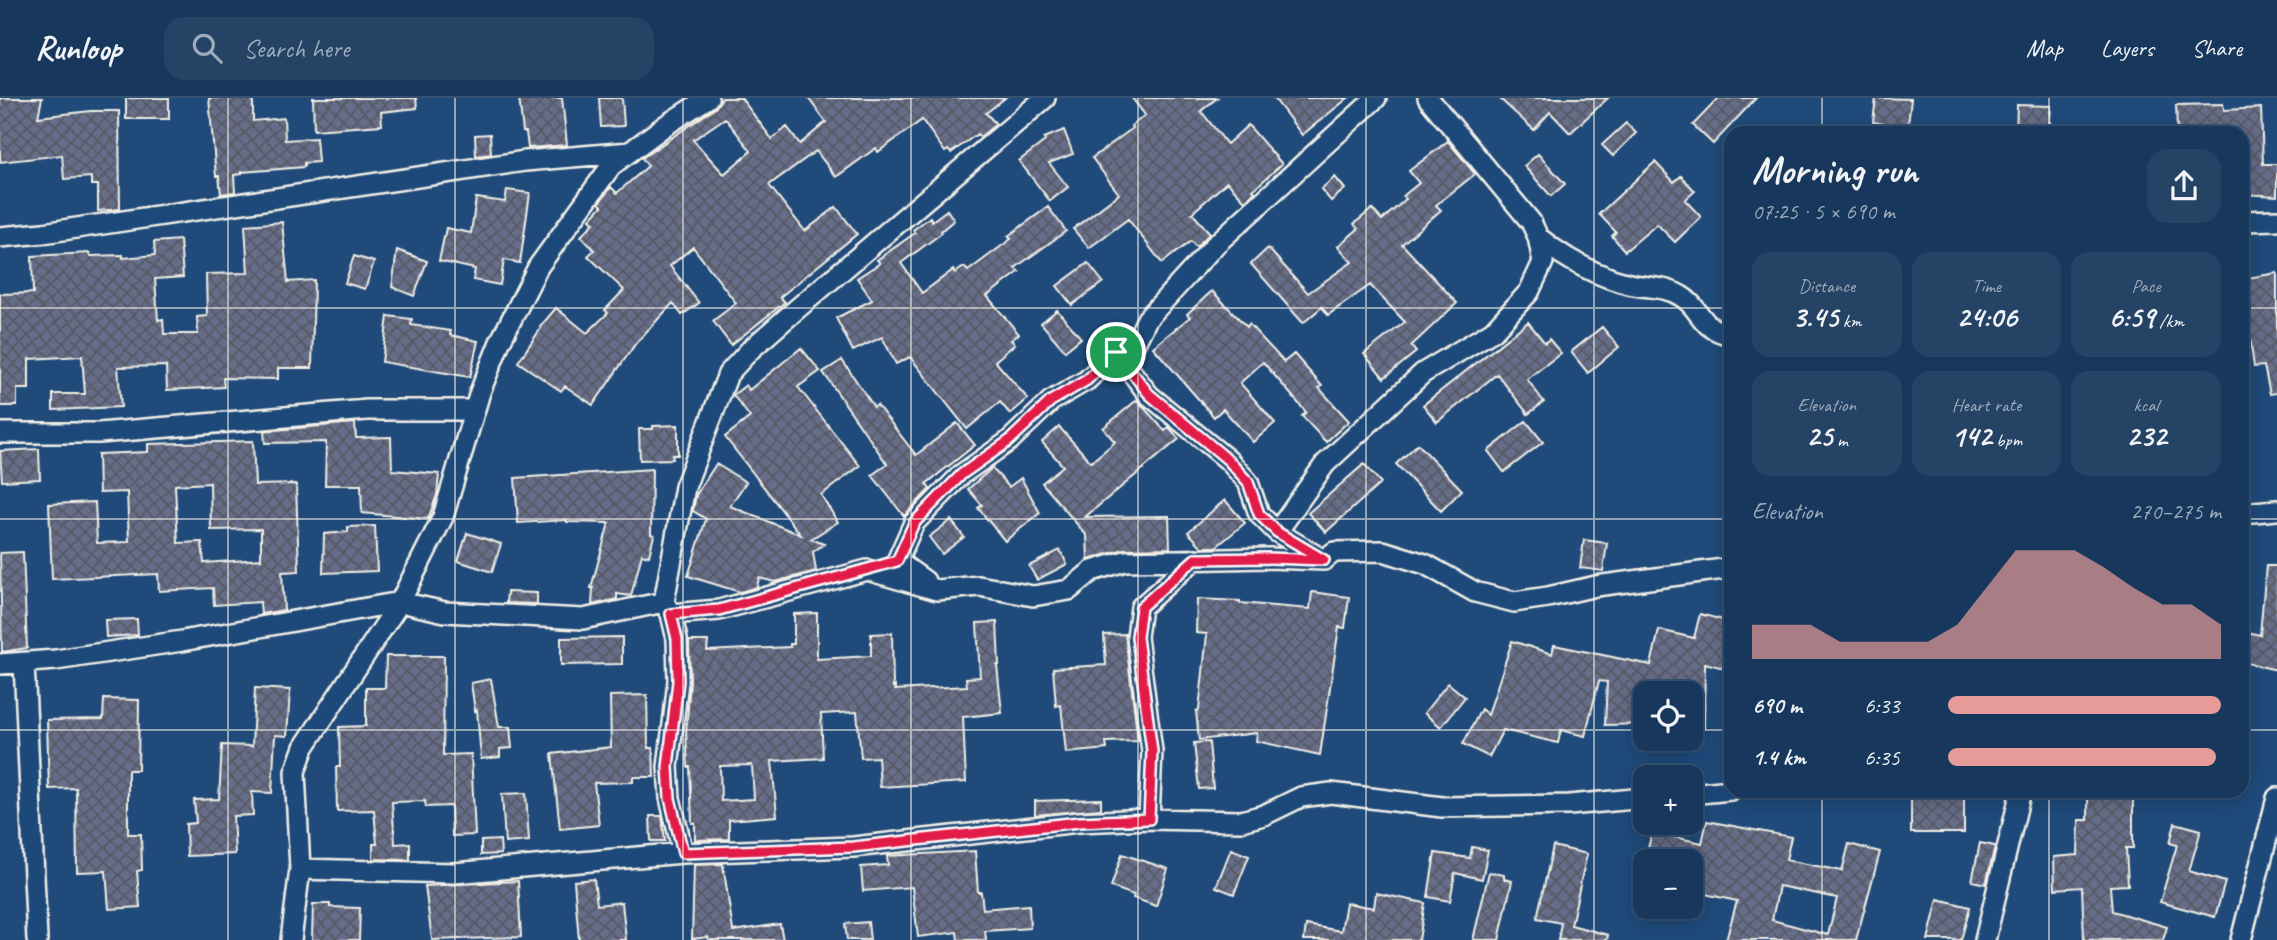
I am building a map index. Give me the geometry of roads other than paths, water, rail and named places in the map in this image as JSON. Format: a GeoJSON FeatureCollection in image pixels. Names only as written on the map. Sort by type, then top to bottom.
{"type":"FeatureCollection","features":[{"type":"Feature","properties":{"kind":"street"},"geometry":{"type":"LineString","coordinates":[[291,940],[300,869],[295,772],[304,747],[400,602],[443,517],[480,392],[500,342],[538,267],[611,166],[708,98]]}},
{"type":"Feature","properties":{"kind":"street"},"geometry":{"type":"LineString","coordinates":[[683,853],[670,798],[668,767],[678,681],[677,639],[668,608],[685,487],[728,374],[750,350],[799,307],[1045,98]]}},
{"type":"Feature","properties":{"kind":"street"},"geometry":{"type":"LineString","coordinates":[[897,561],[914,523],[962,474],[1009,441],[1051,401],[1087,380],[1116,352],[1130,353],[1147,319],[1216,245],[1376,98]]}},
{"type":"Feature","properties":{"kind":"street"},"geometry":{"type":"LineString","coordinates":[[1277,532],[1325,464],[1423,373],[1493,331],[1529,292],[1544,262],[1538,236],[1531,222],[1428,98]]}},
{"type":"Feature","properties":{"kind":"street"},"geometry":{"type":"LineString","coordinates":[[0,237],[43,233],[525,161],[630,152]]}},
{"type":"Feature","properties":{"kind":"street"},"geometry":{"type":"LineString","coordinates":[[2249,221],[2277,220]]}},
{"type":"Feature","properties":{"kind":"street"},"geometry":{"type":"LineString","coordinates":[[1538,236],[1564,258],[1602,276],[1630,285],[1676,293],[1685,298],[1705,324],[1724,332]]}},
{"type":"Feature","properties":{"kind":"street"},"geometry":{"type":"LineString","coordinates":[[1116,352],[1149,394],[1228,460],[1248,482],[1259,514],[1277,532],[1324,560]]}},
{"type":"Feature","properties":{"kind":"street"},"geometry":{"type":"LineString","coordinates":[[0,433],[99,433],[367,410],[475,410]]}},
{"type":"Feature","properties":{"kind":"street"},"geometry":{"type":"LineString","coordinates":[[2249,512],[2277,510]]}},
{"type":"Feature","properties":{"kind":"street"},"geometry":{"type":"LineString","coordinates":[[867,569],[937,590],[979,586],[1033,596],[1069,590],[1092,571],[1125,561],[1269,558],[1324,560],[1334,552],[1383,551],[1425,564],[1475,592],[1514,602],[1596,586],[1724,569]]}},
{"type":"Feature","properties":{"kind":"street"},"geometry":{"type":"LineString","coordinates":[[1149,819],[1152,751],[1137,637],[1141,607],[1195,559]]}},
{"type":"Feature","properties":{"kind":"street"},"geometry":{"type":"LineString","coordinates":[[0,664],[24,663],[182,640],[400,602],[445,612],[583,619],[668,608],[719,610],[897,561]]}},
{"type":"Feature","properties":{"kind":"street"},"geometry":{"type":"LineString","coordinates":[[897,561],[937,590]]}},
{"type":"Feature","properties":{"kind":"street"},"geometry":{"type":"LineString","coordinates":[[24,663],[37,940]]}},
{"type":"Feature","properties":{"kind":"street"},"geometry":{"type":"LineString","coordinates":[[1703,793],[1724,791]]}},
{"type":"Feature","properties":{"kind":"street"},"geometry":{"type":"LineString","coordinates":[[300,869],[454,873],[683,853],[853,847],[1079,822],[1149,819],[1241,821],[1264,815],[1301,797],[1331,793],[1442,807],[1570,804],[1633,799]]}},
{"type":"Feature","properties":{"kind":"street"},"geometry":{"type":"LineString","coordinates":[[1985,940],[2019,798]]}},
{"type":"Feature","properties":{"kind":"street"},"geometry":{"type":"LineString","coordinates":[[2241,940],[2277,798]]}}]}
